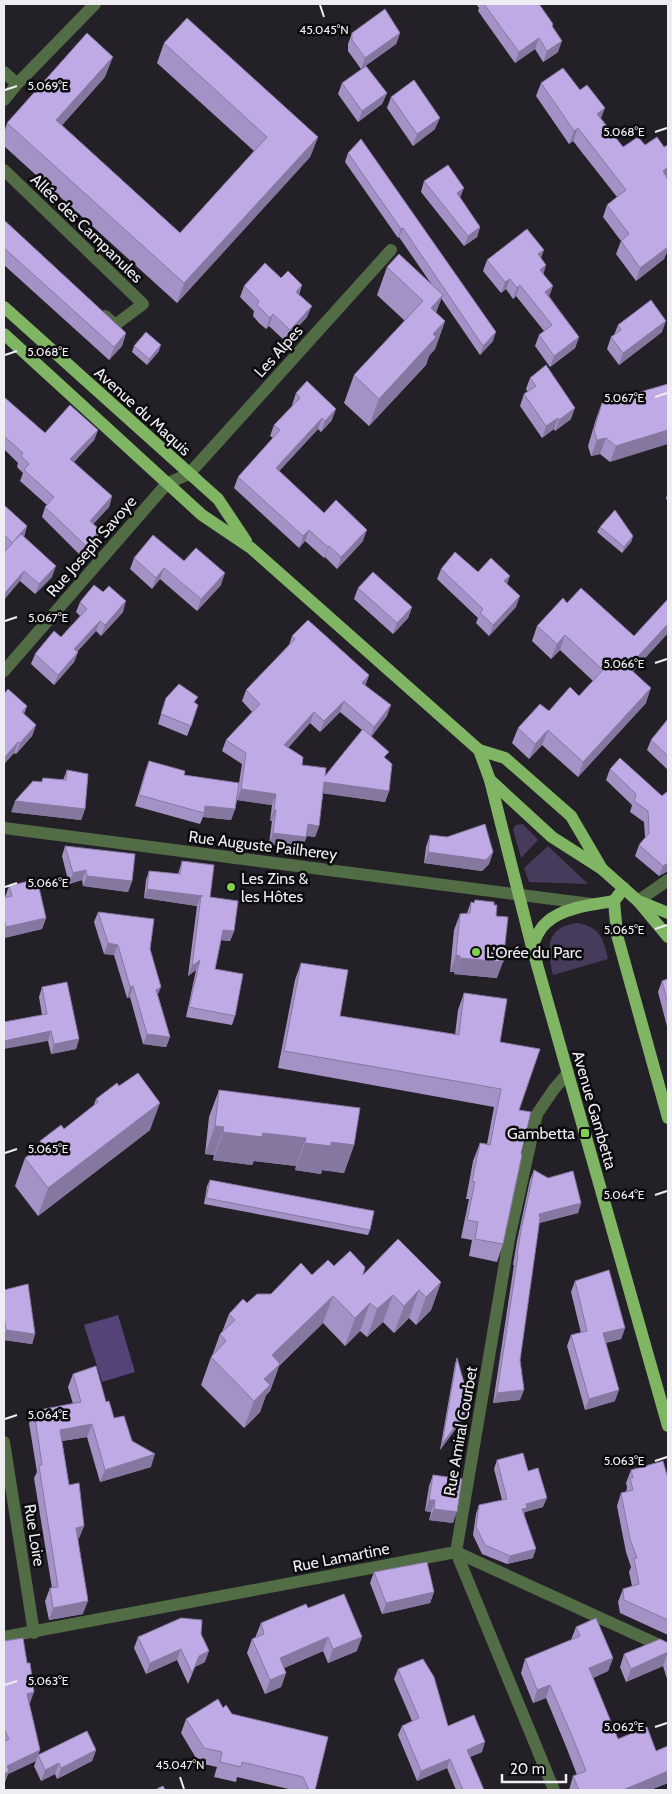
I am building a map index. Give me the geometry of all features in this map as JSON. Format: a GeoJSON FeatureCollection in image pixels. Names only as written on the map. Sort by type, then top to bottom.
{"type":"FeatureCollection","features":[{"type":"Feature","properties":{"kind":"main road","name":"Avenue du Maquis"},"geometry":{"type":"LineString","coordinates":[[5,309],[218,500],[251,548]]}},
{"type":"Feature","properties":{"kind":"main road","name":"Avenue du Maquis"},"geometry":{"type":"LineString","coordinates":[[4,334],[202,515],[251,548],[479,750],[505,758],[571,816],[602,869]]}},
{"type":"Feature","properties":{"kind":"main road","name":"Avenue du Maquis"},"geometry":{"type":"LineString","coordinates":[[479,750],[490,780],[552,837],[602,869]]}},
{"type":"Feature","properties":{"kind":"main road","name":"Avenue Gambetta"},"geometry":{"type":"LineString","coordinates":[[490,780],[532,947],[668,1426]]}},
{"type":"Feature","properties":{"kind":"main road"},"geometry":{"type":"LineString","coordinates":[[602,869],[638,902],[668,937]]}},
{"type":"Feature","properties":{"kind":"main road"},"geometry":{"type":"LineString","coordinates":[[532,947],[537,934],[545,923],[558,914],[614,900],[624,888]]}},
{"type":"Feature","properties":{"kind":"main road"},"geometry":{"type":"LineString","coordinates":[[614,900],[617,935],[668,1118]]}},
{"type":"Feature","properties":{"kind":"main road"},"geometry":{"type":"LineString","coordinates":[[638,902],[668,913]]}},
{"type":"Feature","properties":{"kind":"street"},"geometry":{"type":"LineString","coordinates":[[4,100],[16,84],[94,4]]}},
{"type":"Feature","properties":{"kind":"street"},"geometry":{"type":"LineString","coordinates":[[4,72],[16,84]]}},
{"type":"Feature","properties":{"kind":"street","name":"Allée des Campanules"},"geometry":{"type":"LineString","coordinates":[[4,170],[143,304],[116,325],[94,306]]}},
{"type":"Feature","properties":{"kind":"street","name":"Les Alpes"},"geometry":{"type":"LineString","coordinates":[[189,474],[391,250]]}},
{"type":"Feature","properties":{"kind":"street","name":"Rue Joseph Savoye"},"geometry":{"type":"LineString","coordinates":[[4,671],[168,483],[189,474]]}},
{"type":"Feature","properties":{"kind":"street","name":"Rue Auguste Pailherey"},"geometry":{"type":"LineString","coordinates":[[4,828],[519,895]]}},
{"type":"Feature","properties":{"kind":"street"},"geometry":{"type":"LineString","coordinates":[[638,902],[668,880]]}},
{"type":"Feature","properties":{"kind":"street"},"geometry":{"type":"LineString","coordinates":[[519,895],[595,904]]}},
{"type":"Feature","properties":{"kind":"street","name":"Rue Amiral Courbet"},"geometry":{"type":"LineString","coordinates":[[456,1552],[509,1239],[537,1114],[554,1089],[568,1073]]}},
{"type":"Feature","properties":{"kind":"street","name":"Rue Loire"},"geometry":{"type":"LineString","coordinates":[[4,1442],[34,1633]]}},
{"type":"Feature","properties":{"kind":"street"},"geometry":{"type":"LineString","coordinates":[[456,1552],[668,1648]]}},
{"type":"Feature","properties":{"kind":"street"},"geometry":{"type":"LineString","coordinates":[[456,1552],[554,1790]]}},
{"type":"Feature","properties":{"kind":"street","name":"Rue Lamartine"},"geometry":{"type":"LineString","coordinates":[[4,1637],[34,1633],[456,1552]]}},
{"type":"Feature","properties":{"kind":"shaded area"},"geometry":{"type":"Polygon","coordinates":[[[523,824],[538,840],[521,858],[513,829],[516,825],[523,824]]]}},
{"type":"Feature","properties":{"kind":"shaded area"},"geometry":{"type":"Polygon","coordinates":[[[548,846],[588,884],[529,882],[524,868],[548,846]]]}},
{"type":"Feature","properties":{"kind":"shaded area"},"geometry":{"type":"Polygon","coordinates":[[[577,923],[591,927],[596,931],[602,939],[608,959],[553,975],[549,949],[550,941],[558,929],[577,923]]]}},
{"type":"Feature","properties":{"kind":"shaded area"},"geometry":{"type":"Polygon","coordinates":[[[118,1315],[135,1372],[102,1382],[84,1325],[118,1315]]]}},
{"type":"Feature","properties":{"kind":"building"},"geometry":{"type":"Polygon","coordinates":[[[484,4],[539,4],[562,41],[547,51],[539,38],[519,52],[484,4]]]}},
{"type":"Feature","properties":{"kind":"building"},"geometry":{"type":"Polygon","coordinates":[[[385,9],[400,33],[365,58],[352,40],[352,33],[385,9]]]}},
{"type":"Feature","properties":{"kind":"building"},"geometry":{"type":"Polygon","coordinates":[[[187,18],[318,137],[184,283],[7,123],[87,33],[113,57],[56,120],[180,233],[267,137],[164,43],[187,18]]]}},
{"type":"Feature","properties":{"kind":"building"},"geometry":{"type":"Polygon","coordinates":[[[366,66],[387,93],[362,111],[342,83],[366,66]]]}},
{"type":"Feature","properties":{"kind":"building"},"geometry":{"type":"Polygon","coordinates":[[[563,68],[580,90],[587,85],[605,108],[597,114],[623,147],[638,137],[645,145],[657,137],[664,147],[668,145],[668,167],[663,171],[668,180],[668,247],[640,268],[621,241],[629,234],[607,205],[626,190],[578,128],[574,131],[541,83],[563,68]]]}},
{"type":"Feature","properties":{"kind":"building"},"geometry":{"type":"Polygon","coordinates":[[[414,80],[440,118],[417,134],[391,97],[414,80]]]}},
{"type":"Feature","properties":{"kind":"building"},"geometry":{"type":"Polygon","coordinates":[[[361,139],[496,332],[483,346],[403,228],[401,229],[348,153],[361,139]]]}},
{"type":"Feature","properties":{"kind":"building"},"geometry":{"type":"Polygon","coordinates":[[[448,165],[464,188],[457,193],[480,227],[468,236],[424,181],[448,165]]]}},
{"type":"Feature","properties":{"kind":"building"},"geometry":{"type":"Polygon","coordinates":[[[4,220],[126,333],[114,347],[4,248],[4,220]]]}},
{"type":"Feature","properties":{"kind":"building"},"geometry":{"type":"Polygon","coordinates":[[[527,229],[544,250],[538,254],[546,265],[540,270],[553,286],[545,292],[579,337],[554,356],[539,335],[552,325],[520,285],[517,288],[510,279],[505,282],[487,260],[527,229]]]}},
{"type":"Feature","properties":{"kind":"building"},"geometry":{"type":"Polygon","coordinates":[[[399,254],[443,295],[431,308],[445,321],[433,334],[436,337],[379,399],[354,375],[423,301],[387,267],[399,254]]]}},
{"type":"Feature","properties":{"kind":"building"},"geometry":{"type":"Polygon","coordinates":[[[265,263],[281,278],[288,271],[302,285],[296,292],[312,306],[290,330],[273,314],[270,318],[257,305],[259,301],[244,286],[265,263]]]}},
{"type":"Feature","properties":{"kind":"building"},"geometry":{"type":"Polygon","coordinates":[[[651,300],[666,321],[623,353],[611,337],[621,330],[618,325],[651,300]]]}},
{"type":"Feature","properties":{"kind":"building"},"geometry":{"type":"Polygon","coordinates":[[[146,332],[161,345],[149,359],[134,346],[146,332]]]}},
{"type":"Feature","properties":{"kind":"building"},"geometry":{"type":"Polygon","coordinates":[[[546,365],[575,408],[559,420],[558,418],[546,426],[524,394],[536,386],[530,378],[546,365]]]}},
{"type":"Feature","properties":{"kind":"building"},"geometry":{"type":"Polygon","coordinates":[[[307,381],[336,409],[325,421],[322,418],[276,468],[324,513],[336,500],[367,530],[341,557],[309,530],[303,536],[238,477],[280,430],[274,425],[300,398],[296,393],[307,381]]]}},
{"type":"Feature","properties":{"kind":"building"},"geometry":{"type":"Polygon","coordinates":[[[668,384],[668,430],[616,446],[606,438],[597,440],[594,430],[602,403],[668,384]]]}},
{"type":"Feature","properties":{"kind":"building"},"geometry":{"type":"Polygon","coordinates":[[[4,397],[45,433],[70,405],[98,430],[70,459],[112,496],[90,521],[100,530],[86,546],[45,507],[54,497],[24,470],[29,464],[21,456],[23,453],[4,436],[4,397]]]}},
{"type":"Feature","properties":{"kind":"building"},"geometry":{"type":"Polygon","coordinates":[[[4,505],[27,526],[13,542],[21,534],[56,566],[39,584],[24,571],[4,594],[4,552],[13,543],[4,535],[4,505]]]}},
{"type":"Feature","properties":{"kind":"building"},"geometry":{"type":"Polygon","coordinates":[[[615,510],[633,536],[624,547],[600,527],[615,510]]]}},
{"type":"Feature","properties":{"kind":"building"},"geometry":{"type":"Polygon","coordinates":[[[153,535],[184,561],[196,548],[225,573],[201,599],[164,568],[156,578],[134,558],[153,535]]]}},
{"type":"Feature","properties":{"kind":"building"},"geometry":{"type":"Polygon","coordinates":[[[455,552],[478,572],[491,558],[510,576],[504,581],[520,596],[493,625],[480,613],[483,609],[441,569],[455,552]]]}},
{"type":"Feature","properties":{"kind":"building"},"geometry":{"type":"Polygon","coordinates":[[[373,572],[412,607],[397,623],[358,588],[373,572]]]}},
{"type":"Feature","properties":{"kind":"building"},"geometry":{"type":"Polygon","coordinates":[[[94,585],[103,592],[109,586],[126,601],[105,625],[100,621],[74,649],[78,652],[58,675],[35,654],[54,631],[61,637],[87,609],[80,602],[94,585]]]}},
{"type":"Feature","properties":{"kind":"building"},"geometry":{"type":"Polygon","coordinates":[[[581,588],[634,636],[668,599],[668,624],[628,667],[651,688],[583,762],[548,730],[535,744],[518,728],[540,704],[549,711],[570,687],[579,696],[603,670],[565,635],[557,644],[537,626],[563,598],[567,603],[581,588]]]}},
{"type":"Feature","properties":{"kind":"building"},"geometry":{"type":"Polygon","coordinates":[[[308,620],[369,675],[362,683],[391,705],[374,727],[344,701],[324,721],[314,712],[284,745],[303,757],[302,765],[326,768],[325,776],[363,729],[389,752],[384,757],[392,764],[389,791],[324,782],[319,826],[308,824],[306,837],[273,833],[276,794],[241,789],[246,753],[226,740],[260,704],[246,690],[295,639],[292,636],[308,620]]]}},
{"type":"Feature","properties":{"kind":"building"},"geometry":{"type":"Polygon","coordinates":[[[179,684],[198,697],[194,702],[198,705],[191,726],[161,714],[166,698],[179,684]]]}},
{"type":"Feature","properties":{"kind":"building"},"geometry":{"type":"Polygon","coordinates":[[[8,689],[27,706],[22,712],[36,725],[4,758],[4,694],[8,689]]]}},
{"type":"Feature","properties":{"kind":"building"},"geometry":{"type":"Polygon","coordinates":[[[668,719],[668,756],[651,740],[668,719]]]}},
{"type":"Feature","properties":{"kind":"building"},"geometry":{"type":"Polygon","coordinates":[[[620,758],[662,796],[668,791],[668,863],[663,866],[639,845],[649,833],[648,811],[634,801],[636,794],[610,769],[620,758]]]}},
{"type":"Feature","properties":{"kind":"building"},"geometry":{"type":"Polygon","coordinates":[[[149,761],[185,771],[184,775],[239,783],[235,809],[205,806],[204,813],[139,795],[149,761]]]}},
{"type":"Feature","properties":{"kind":"building"},"geometry":{"type":"Polygon","coordinates":[[[67,770],[88,774],[85,809],[15,801],[33,781],[42,782],[43,778],[66,780],[67,770]]]}},
{"type":"Feature","properties":{"kind":"building"},"geometry":{"type":"Polygon","coordinates":[[[485,824],[493,852],[486,860],[428,852],[430,835],[447,837],[485,824]]]}},
{"type":"Feature","properties":{"kind":"building"},"geometry":{"type":"Polygon","coordinates":[[[65,846],[135,854],[132,881],[87,876],[86,870],[73,873],[65,846]]]}},
{"type":"Feature","properties":{"kind":"building"},"geometry":{"type":"Polygon","coordinates":[[[182,861],[214,865],[210,897],[238,901],[234,931],[223,930],[215,969],[243,974],[235,1016],[189,1007],[200,960],[192,966],[201,896],[203,896],[147,889],[149,871],[180,874],[182,861]]]}},
{"type":"Feature","properties":{"kind":"building"},"geometry":{"type":"Polygon","coordinates":[[[37,879],[46,918],[6,927],[4,898],[12,896],[9,886],[37,879]]]}},
{"type":"Feature","properties":{"kind":"building","name":"L'Orée du Parc"},"geometry":{"type":"Polygon","coordinates":[[[475,900],[494,902],[494,905],[497,905],[496,916],[508,917],[503,962],[460,958],[460,956],[456,955],[460,914],[470,913],[471,902],[474,903],[475,900]]]}},
{"type":"Feature","properties":{"kind":"building"},"geometry":{"type":"Polygon","coordinates":[[[98,912],[154,919],[150,949],[161,987],[156,990],[170,1037],[147,1034],[133,986],[130,987],[118,945],[108,943],[98,912]]]}},
{"type":"Feature","properties":{"kind":"building"},"geometry":{"type":"Polygon","coordinates":[[[301,963],[348,970],[340,1016],[459,1035],[464,993],[507,999],[500,1042],[540,1049],[519,1110],[531,1112],[503,1244],[475,1239],[478,1222],[467,1220],[475,1182],[472,1181],[480,1143],[490,1145],[501,1089],[284,1051],[301,963]]]}},
{"type":"Feature","properties":{"kind":"building"},"geometry":{"type":"Polygon","coordinates":[[[668,979],[668,1004],[662,981],[668,979]]]}},
{"type":"Feature","properties":{"kind":"building"},"geometry":{"type":"Polygon","coordinates":[[[67,982],[79,1039],[54,1044],[51,1031],[4,1041],[4,1022],[47,1014],[42,987],[67,982]]]}},
{"type":"Feature","properties":{"kind":"building"},"geometry":{"type":"Polygon","coordinates":[[[138,1073],[160,1103],[48,1188],[25,1158],[43,1145],[40,1141],[61,1125],[64,1129],[98,1102],[96,1099],[117,1083],[119,1086],[138,1073]]]}},
{"type":"Feature","properties":{"kind":"building"},"geometry":{"type":"Polygon","coordinates":[[[219,1090],[360,1108],[354,1145],[331,1142],[331,1146],[305,1143],[306,1138],[263,1133],[262,1137],[223,1132],[224,1127],[215,1126],[219,1090]]]}},
{"type":"Feature","properties":{"kind":"building"},"geometry":{"type":"Polygon","coordinates":[[[534,1170],[548,1178],[573,1171],[581,1203],[539,1214],[540,1218],[520,1360],[524,1390],[497,1393],[521,1230],[534,1170]]]}},
{"type":"Feature","properties":{"kind":"building"},"geometry":{"type":"Polygon","coordinates":[[[210,1180],[374,1211],[370,1230],[206,1198],[210,1180]]]}},
{"type":"Feature","properties":{"kind":"building"},"geometry":{"type":"Polygon","coordinates":[[[398,1239],[441,1282],[426,1297],[419,1290],[404,1306],[393,1295],[377,1309],[370,1303],[355,1318],[333,1296],[272,1355],[280,1364],[264,1379],[270,1385],[254,1401],[211,1357],[226,1341],[220,1334],[235,1320],[229,1314],[243,1299],[247,1303],[257,1294],[271,1294],[301,1263],[312,1275],[328,1260],[334,1266],[350,1251],[365,1267],[363,1275],[398,1239]]]}},
{"type":"Feature","properties":{"kind":"building"},"geometry":{"type":"Polygon","coordinates":[[[609,1270],[625,1328],[603,1333],[619,1390],[589,1399],[571,1335],[587,1331],[575,1281],[609,1270]]]}},
{"type":"Feature","properties":{"kind":"building"},"geometry":{"type":"Polygon","coordinates":[[[28,1284],[35,1334],[6,1330],[4,1290],[28,1284]]]}},
{"type":"Feature","properties":{"kind":"building"},"geometry":{"type":"Polygon","coordinates":[[[457,1358],[470,1404],[442,1444],[457,1358]]]}},
{"type":"Feature","properties":{"kind":"building"},"geometry":{"type":"Polygon","coordinates":[[[96,1366],[106,1402],[109,1401],[114,1418],[124,1416],[132,1441],[155,1454],[105,1470],[92,1424],[60,1430],[69,1485],[79,1483],[84,1526],[76,1528],[88,1601],[53,1608],[50,1588],[58,1587],[39,1466],[42,1465],[34,1411],[81,1402],[73,1374],[96,1366]]]}},
{"type":"Feature","properties":{"kind":"building"},"geometry":{"type":"Polygon","coordinates":[[[523,1453],[528,1471],[538,1468],[547,1498],[526,1504],[527,1508],[522,1509],[536,1549],[510,1556],[485,1545],[476,1527],[479,1505],[507,1499],[497,1460],[523,1453]]]}},
{"type":"Feature","properties":{"kind":"building"},"geometry":{"type":"Polygon","coordinates":[[[663,1461],[668,1479],[668,1620],[624,1600],[623,1589],[639,1584],[634,1559],[637,1558],[630,1539],[621,1493],[633,1490],[630,1478],[633,1478],[631,1470],[663,1461]]]}},
{"type":"Feature","properties":{"kind":"building"},"geometry":{"type":"Polygon","coordinates":[[[433,1475],[462,1479],[457,1512],[434,1509],[435,1500],[429,1500],[433,1475]]]}},
{"type":"Feature","properties":{"kind":"building"},"geometry":{"type":"Polygon","coordinates":[[[427,1562],[434,1592],[386,1603],[374,1572],[427,1562]]]}},
{"type":"Feature","properties":{"kind":"building"},"geometry":{"type":"Polygon","coordinates":[[[344,1594],[362,1637],[333,1649],[328,1637],[280,1658],[286,1673],[270,1680],[252,1639],[264,1634],[261,1623],[306,1604],[308,1608],[344,1594]]]}},
{"type":"Feature","properties":{"kind":"building"},"geometry":{"type":"Polygon","coordinates":[[[181,1618],[202,1620],[201,1634],[209,1651],[199,1656],[192,1673],[181,1649],[150,1663],[138,1637],[181,1618]]]}},
{"type":"Feature","properties":{"kind":"building"},"geometry":{"type":"Polygon","coordinates":[[[596,1618],[613,1658],[589,1668],[618,1739],[647,1727],[656,1751],[668,1746],[668,1771],[623,1790],[579,1790],[573,1776],[586,1771],[572,1736],[550,1685],[537,1690],[525,1659],[580,1636],[576,1627],[596,1618]]]}},
{"type":"Feature","properties":{"kind":"building"},"geometry":{"type":"Polygon","coordinates":[[[23,1638],[27,1663],[30,1663],[34,1692],[27,1694],[40,1750],[7,1766],[9,1771],[4,1774],[4,1742],[9,1739],[4,1729],[4,1641],[23,1638]]]}},
{"type":"Feature","properties":{"kind":"building"},"geometry":{"type":"Polygon","coordinates":[[[660,1639],[668,1643],[668,1652],[631,1669],[624,1654],[660,1639]]]}},
{"type":"Feature","properties":{"kind":"building"},"geometry":{"type":"Polygon","coordinates":[[[423,1659],[434,1677],[448,1726],[474,1715],[485,1742],[467,1750],[484,1790],[463,1790],[450,1759],[421,1771],[402,1726],[419,1718],[398,1669],[423,1659]]]}},
{"type":"Feature","properties":{"kind":"building"},"geometry":{"type":"Polygon","coordinates":[[[218,1699],[223,1708],[226,1705],[232,1714],[328,1737],[315,1790],[309,1790],[303,1777],[242,1762],[241,1767],[220,1762],[222,1752],[204,1748],[186,1719],[218,1699]]]}},
{"type":"Feature","properties":{"kind":"building"},"geometry":{"type":"Polygon","coordinates":[[[87,1731],[96,1750],[61,1768],[59,1763],[45,1770],[38,1755],[87,1731]]]}},
{"type":"Feature","properties":{"kind":"building"},"geometry":{"type":"Polygon","coordinates":[[[163,1786],[165,1790],[155,1790],[163,1786]]]}},
{"type":"Feature","properties":{"kind":"place","name":"Les Zins & les Hôtes"},"geometry":{"type":"Point","coordinates":[231,887]}},
{"type":"Feature","properties":{"kind":"place","name":"L'Orée du Parc"},"geometry":{"type":"Point","coordinates":[476,952]}},
{"type":"Feature","properties":{"kind":"place","name":"Gambetta"},"geometry":{"type":"Point","coordinates":[585,1133]}}]}
